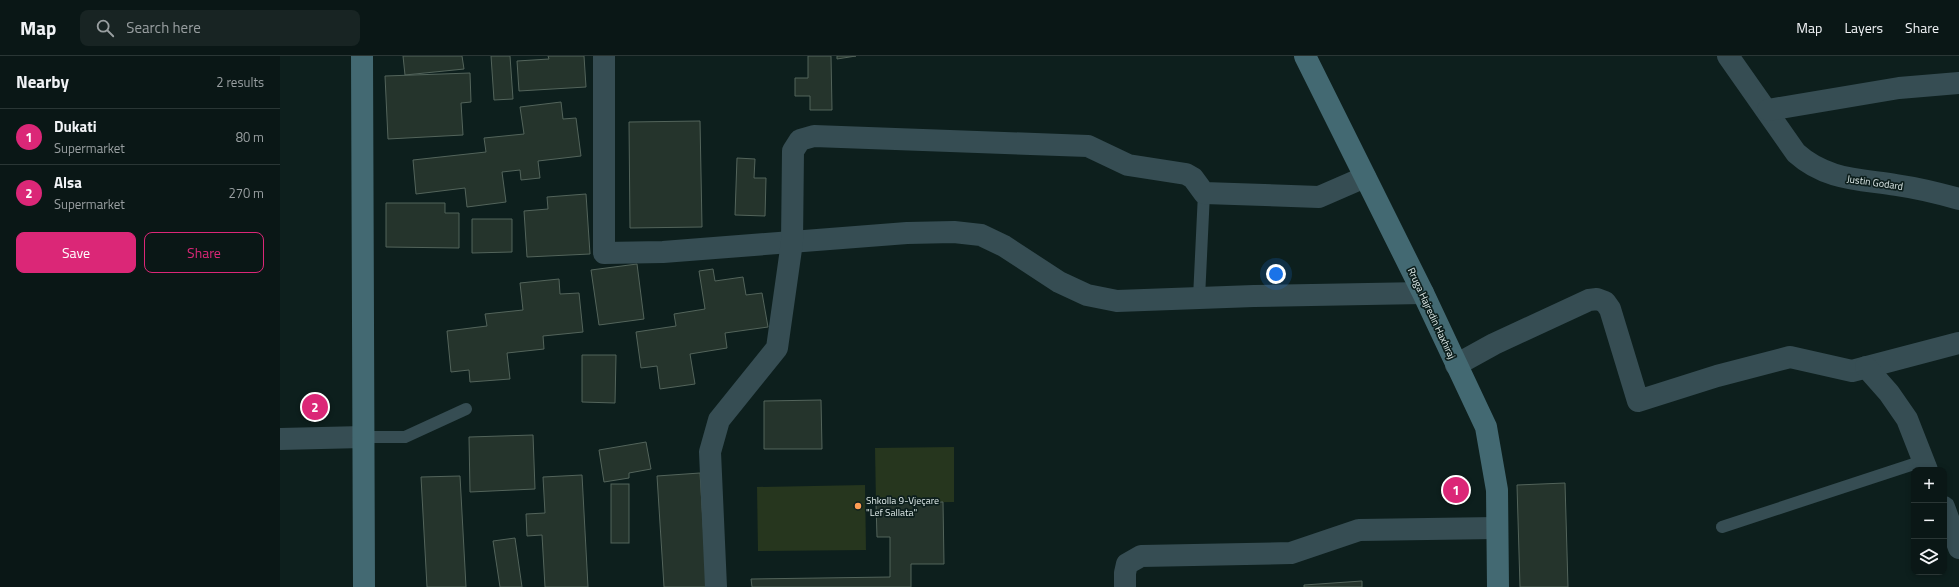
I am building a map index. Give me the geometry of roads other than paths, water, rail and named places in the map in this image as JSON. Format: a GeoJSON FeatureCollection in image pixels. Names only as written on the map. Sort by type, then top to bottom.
{"type":"FeatureCollection","features":[{"type":"Feature","properties":{"kind":"street"},"geometry":{"type":"LineString","coordinates":[[362,56],[364,587]]}},
{"type":"Feature","properties":{"kind":"street"},"geometry":{"type":"LineString","coordinates":[[604,56],[604,253],[663,252],[907,232],[954,232],[981,235],[1004,246],[1060,282],[1087,295],[1117,301],[1423,293]]}},
{"type":"Feature","properties":{"kind":"street","name":"Rruga Hajredin Haxhiraj"},"geometry":{"type":"LineString","coordinates":[[1305,56],[1423,293],[1486,427],[1497,490],[1496,528],[1498,587]]}},
{"type":"Feature","properties":{"kind":"street","name":"Justin Godard"},"geometry":{"type":"LineString","coordinates":[[1728,56],[1768,110],[1796,153],[1809,165],[1849,180],[1897,185],[1959,199]]}},
{"type":"Feature","properties":{"kind":"street"},"geometry":{"type":"LineString","coordinates":[[1768,110],[1892,89],[1959,83]]}},
{"type":"Feature","properties":{"kind":"street"},"geometry":{"type":"LineString","coordinates":[[716,587],[710,452],[719,420],[777,348],[792,242],[793,151],[800,140],[814,136],[1088,146],[1128,166],[1186,174],[1193,178],[1204,193],[1319,197],[1365,177]]}},
{"type":"Feature","properties":{"kind":"street"},"geometry":{"type":"LineString","coordinates":[[1456,365],[1567,309],[1589,300],[1597,299],[1605,302],[1610,309],[1638,401],[1717,376],[1790,357],[1852,371],[1959,343]]}},
{"type":"Feature","properties":{"kind":"street"},"geometry":{"type":"LineString","coordinates":[[1866,367],[1889,393],[1907,420],[1925,466]]}},
{"type":"Feature","properties":{"kind":"street"},"geometry":{"type":"LineString","coordinates":[[280,439],[364,437]]}},
{"type":"Feature","properties":{"kind":"street"},"geometry":{"type":"LineString","coordinates":[[1947,515],[1959,548]]}},
{"type":"Feature","properties":{"kind":"street"},"geometry":{"type":"LineString","coordinates":[[1125,587],[1125,573],[1127,564],[1142,556],[1291,553],[1359,530],[1496,528]]}},
{"type":"Feature","properties":{"kind":"lane"},"geometry":{"type":"LineString","coordinates":[[1199,298],[1204,193]]}},
{"type":"Feature","properties":{"kind":"lane"},"geometry":{"type":"LineString","coordinates":[[364,437],[405,437],[466,409]]}},
{"type":"Feature","properties":{"kind":"lane"},"geometry":{"type":"LineString","coordinates":[[1722,527],[1925,466]]}},
{"type":"Feature","properties":{"kind":"place","name":"Alsa"},"geometry":{"type":"Point","coordinates":[315,407]}},
{"type":"Feature","properties":{"kind":"place","name":"Dukati"},"geometry":{"type":"Point","coordinates":[1456,490]}},
{"type":"Feature","properties":{"kind":"place","name":"Shkolla 9-Vjeçare \"Lef Sallata\""},"geometry":{"type":"Point","coordinates":[858,506]}}]}
